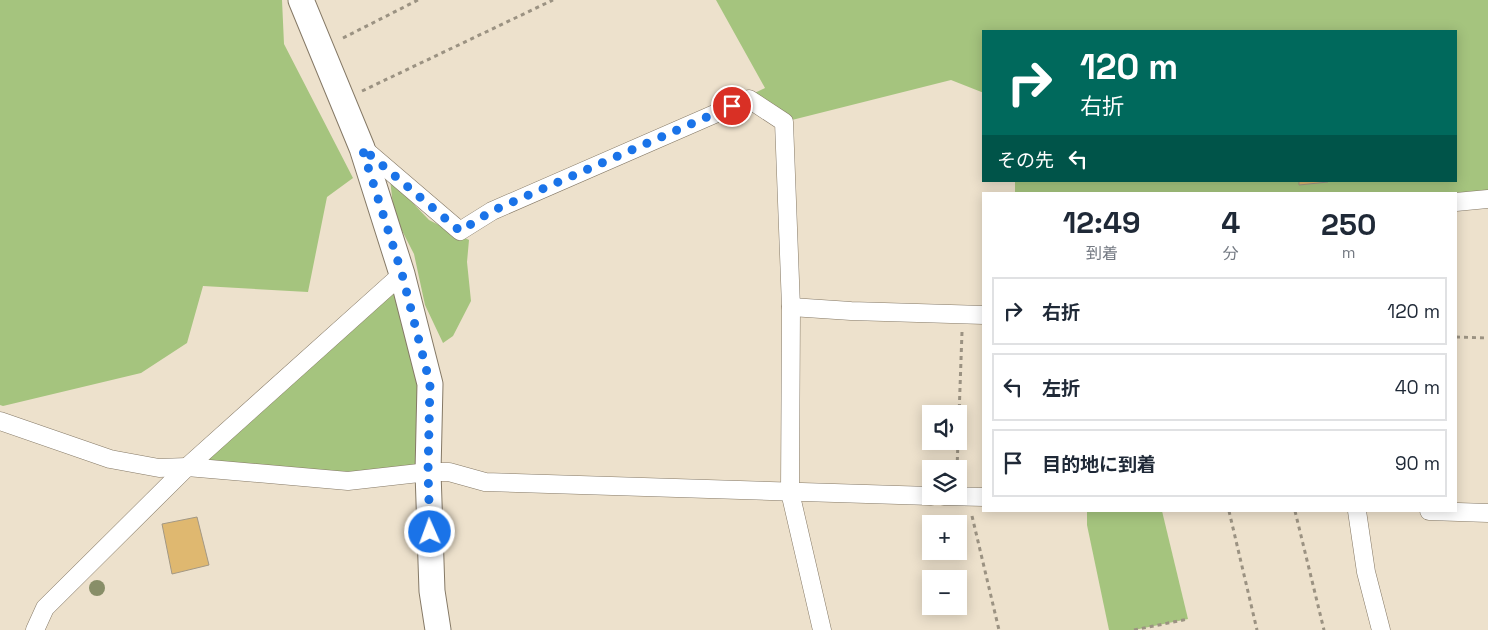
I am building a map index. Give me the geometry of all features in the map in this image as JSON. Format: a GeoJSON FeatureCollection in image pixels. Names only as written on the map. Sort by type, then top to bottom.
{"type":"FeatureCollection","features":[{"type":"Feature","properties":{"kind":"street"},"geometry":{"type":"LineString","coordinates":[[301,0],[362,148],[402,274],[430,384],[428,472],[432,591],[438,630]]}},
{"type":"Feature","properties":{"kind":"street"},"geometry":{"type":"LineString","coordinates":[[362,148],[460,231],[492,211],[749,99],[784,122],[792,307],[790,492],[822,630]]}},
{"type":"Feature","properties":{"kind":"street"},"geometry":{"type":"LineString","coordinates":[[1457,202],[1488,199]]}},
{"type":"Feature","properties":{"kind":"street"},"geometry":{"type":"LineString","coordinates":[[35,630],[45,608],[187,467],[402,274]]}},
{"type":"Feature","properties":{"kind":"street"},"geometry":{"type":"LineString","coordinates":[[792,307],[851,311],[982,315]]}},
{"type":"Feature","properties":{"kind":"street"},"geometry":{"type":"LineString","coordinates":[[0,421],[110,458],[159,468],[187,467],[348,481],[428,472],[449,472],[485,482],[922,496]]}},
{"type":"Feature","properties":{"kind":"street"},"geometry":{"type":"LineString","coordinates":[[967,497],[982,497]]}},
{"type":"Feature","properties":{"kind":"street"},"geometry":{"type":"LineString","coordinates":[[1356,512],[1366,572],[1381,630]]}},
{"type":"Feature","properties":{"kind":"street"},"geometry":{"type":"LineString","coordinates":[[1457,512],[1488,513]]}},
{"type":"Feature","properties":{"kind":"path"},"geometry":{"type":"LineString","coordinates":[[338,41],[418,0]]}},
{"type":"Feature","properties":{"kind":"path"},"geometry":{"type":"LineString","coordinates":[[358,93],[553,0]]}},
{"type":"Feature","properties":{"kind":"path"},"geometry":{"type":"LineString","coordinates":[[959,405],[963,314]]}},
{"type":"Feature","properties":{"kind":"path"},"geometry":{"type":"LineString","coordinates":[[1457,337],[1488,338]]}},
{"type":"Feature","properties":{"kind":"path"},"geometry":{"type":"LineString","coordinates":[[970,509],[999,630]]}},
{"type":"Feature","properties":{"kind":"path"},"geometry":{"type":"LineString","coordinates":[[1229,512],[1257,630]]}},
{"type":"Feature","properties":{"kind":"path"},"geometry":{"type":"LineString","coordinates":[[1295,512],[1324,630]]}},
{"type":"Feature","properties":{"kind":"path"},"geometry":{"type":"LineString","coordinates":[[1137,630],[1188,619]]}},
{"type":"Feature","properties":{"kind":"green space"},"geometry":{"type":"Polygon","coordinates":[[[0,0],[282,0],[284,44],[353,178],[327,197],[308,292],[203,286],[187,343],[141,373],[3,406],[0,405],[0,0]]]}},
{"type":"Feature","properties":{"kind":"green space"},"geometry":{"type":"Polygon","coordinates":[[[716,0],[1488,0],[1488,196],[1457,194],[1457,192],[1015,192],[1015,182],[1457,182],[1457,30],[982,30],[982,92],[951,80],[784,122],[746,97],[765,88],[716,0]]]}},
{"type":"Feature","properties":{"kind":"green space"},"geometry":{"type":"Polygon","coordinates":[[[390,179],[429,220],[469,240],[467,262],[471,301],[453,336],[443,343],[425,305],[414,254],[394,215],[390,179]]]}},
{"type":"Feature","properties":{"kind":"green space"},"geometry":{"type":"Polygon","coordinates":[[[400,281],[423,385],[420,465],[346,474],[197,462],[400,281]]]}},
{"type":"Feature","properties":{"kind":"green space"},"geometry":{"type":"Polygon","coordinates":[[[1087,512],[1162,512],[1188,619],[1134,630],[1109,630],[1087,525],[1087,512]]]}},
{"type":"Feature","properties":{"kind":"building"},"geometry":{"type":"Polygon","coordinates":[[[1299,182],[1328,182],[1299,185],[1299,182]]]}},
{"type":"Feature","properties":{"kind":"building"},"geometry":{"type":"Polygon","coordinates":[[[197,517],[209,565],[172,574],[162,524],[197,517]]]}},
{"type":"Feature","properties":{"kind":"route"},"geometry":{"type":"LineString","coordinates":[[430,532],[428,472],[430,384],[402,274],[362,148],[460,231],[492,211],[732,106]]}}]}
